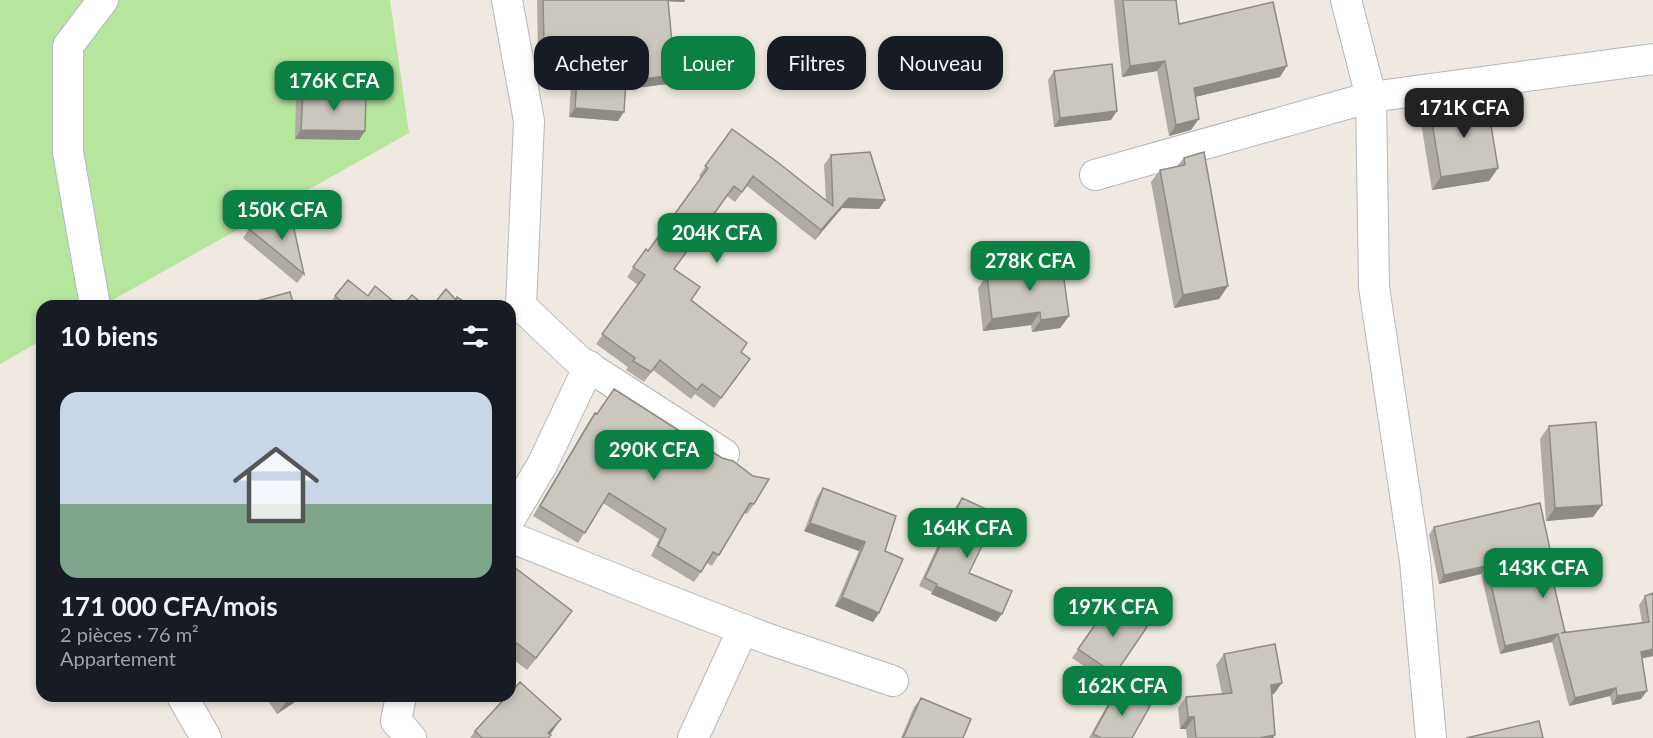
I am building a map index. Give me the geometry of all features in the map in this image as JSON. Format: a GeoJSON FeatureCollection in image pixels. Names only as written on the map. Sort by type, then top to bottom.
{"type":"FeatureCollection","features":[{"type":"Feature","properties":{"kind":"street"},"geometry":{"type":"LineString","coordinates":[[94,300],[68,152],[68,46],[103,0]]}},
{"type":"Feature","properties":{"kind":"street"},"geometry":{"type":"LineString","coordinates":[[507,0],[529,121],[521,306],[578,360],[724,454]]}},
{"type":"Feature","properties":{"kind":"street"},"geometry":{"type":"LineString","coordinates":[[1346,0],[1371,97],[1374,287],[1415,561],[1431,738]]}},
{"type":"Feature","properties":{"kind":"street"},"geometry":{"type":"LineString","coordinates":[[1095,175],[1371,97],[1653,59]]}},
{"type":"Feature","properties":{"kind":"street"},"geometry":{"type":"LineString","coordinates":[[516,509],[542,465],[589,366]]}},
{"type":"Feature","properties":{"kind":"street"},"geometry":{"type":"LineString","coordinates":[[516,539],[657,596],[893,681]]}},
{"type":"Feature","properties":{"kind":"street"},"geometry":{"type":"LineString","coordinates":[[693,738],[743,628]]}},
{"type":"Feature","properties":{"kind":"street"},"geometry":{"type":"LineString","coordinates":[[185,702],[206,738]]}},
{"type":"Feature","properties":{"kind":"street"},"geometry":{"type":"LineString","coordinates":[[400,702],[396,721],[411,738]]}},
{"type":"Feature","properties":{"kind":"green space"},"geometry":{"type":"Polygon","coordinates":[[[0,0],[390,0],[409,133],[113,300],[36,300],[36,343],[0,364],[0,0]]]}},
{"type":"Feature","properties":{"kind":"building"},"geometry":{"type":"Polygon","coordinates":[[[543,0],[668,0],[671,36],[661,36],[661,77],[649,78],[649,36],[544,36],[543,0]]]}},
{"type":"Feature","properties":{"kind":"building"},"geometry":{"type":"Polygon","coordinates":[[[1123,0],[1176,0],[1179,24],[1273,2],[1287,66],[1194,88],[1199,119],[1176,125],[1165,61],[1130,66],[1123,0]]]}},
{"type":"Feature","properties":{"kind":"building"},"geometry":{"type":"Polygon","coordinates":[[[1112,64],[1117,111],[1060,118],[1054,71],[1112,64]]]}},
{"type":"Feature","properties":{"kind":"building"},"geometry":{"type":"Polygon","coordinates":[[[576,90],[625,90],[624,112],[575,108],[576,90]]]}},
{"type":"Feature","properties":{"kind":"building"},"geometry":{"type":"Polygon","coordinates":[[[303,93],[366,94],[365,131],[301,130],[303,93]]]}},
{"type":"Feature","properties":{"kind":"building"},"geometry":{"type":"Polygon","coordinates":[[[1487,101],[1498,168],[1441,177],[1430,110],[1487,101]]]}},
{"type":"Feature","properties":{"kind":"building"},"geometry":{"type":"Polygon","coordinates":[[[732,129],[833,206],[831,155],[870,152],[885,200],[849,198],[821,230],[753,176],[742,192],[734,186],[674,269],[700,287],[691,300],[747,343],[741,352],[750,359],[721,398],[702,384],[697,390],[660,360],[651,372],[633,361],[635,358],[602,334],[645,275],[633,267],[646,249],[648,251],[708,168],[705,166],[732,129]]]}},
{"type":"Feature","properties":{"kind":"building"},"geometry":{"type":"Polygon","coordinates":[[[1204,152],[1228,286],[1183,295],[1160,170],[1185,165],[1184,158],[1204,152]]]}},
{"type":"Feature","properties":{"kind":"building"},"geometry":{"type":"Polygon","coordinates":[[[292,220],[304,274],[249,229],[292,220]]]}},
{"type":"Feature","properties":{"kind":"building"},"geometry":{"type":"Polygon","coordinates":[[[1061,258],[1069,316],[1041,320],[1040,312],[992,319],[987,275],[1032,269],[1031,262],[1061,258]]]}},
{"type":"Feature","properties":{"kind":"building"},"geometry":{"type":"Polygon","coordinates":[[[348,280],[368,296],[375,286],[392,300],[340,300],[335,296],[348,280]]]}},
{"type":"Feature","properties":{"kind":"building"},"geometry":{"type":"Polygon","coordinates":[[[446,289],[456,300],[437,300],[446,289]]]}},
{"type":"Feature","properties":{"kind":"building"},"geometry":{"type":"Polygon","coordinates":[[[290,292],[292,300],[261,300],[290,292]]]}},
{"type":"Feature","properties":{"kind":"building"},"geometry":{"type":"Polygon","coordinates":[[[412,295],[418,300],[407,300],[412,295]]]}},
{"type":"Feature","properties":{"kind":"building"},"geometry":{"type":"Polygon","coordinates":[[[614,389],[722,458],[733,461],[753,476],[769,479],[754,504],[750,503],[719,555],[713,552],[701,572],[658,546],[666,529],[609,493],[585,533],[540,506],[595,413],[597,414],[614,389]]]}},
{"type":"Feature","properties":{"kind":"building"},"geometry":{"type":"Polygon","coordinates":[[[1596,422],[1602,505],[1555,508],[1549,426],[1596,422]]]}},
{"type":"Feature","properties":{"kind":"building"},"geometry":{"type":"Polygon","coordinates":[[[823,488],[896,516],[885,551],[903,559],[879,613],[842,597],[865,542],[810,523],[823,488]]]}},
{"type":"Feature","properties":{"kind":"building"},"geometry":{"type":"Polygon","coordinates":[[[962,498],[997,514],[969,573],[1012,591],[1002,614],[936,586],[937,584],[925,578],[962,498]]]}},
{"type":"Feature","properties":{"kind":"building"},"geometry":{"type":"Polygon","coordinates":[[[1540,503],[1553,563],[1549,564],[1565,632],[1561,633],[1649,622],[1645,596],[1653,593],[1653,649],[1641,652],[1647,691],[1617,696],[1616,688],[1575,698],[1558,634],[1505,646],[1487,566],[1444,575],[1434,527],[1540,503]]]}},
{"type":"Feature","properties":{"kind":"building"},"geometry":{"type":"Polygon","coordinates":[[[516,569],[572,611],[536,658],[516,643],[516,569]]]}},
{"type":"Feature","properties":{"kind":"building"},"geometry":{"type":"Polygon","coordinates":[[[1111,602],[1147,627],[1115,674],[1078,649],[1111,602]]]}},
{"type":"Feature","properties":{"kind":"building"},"geometry":{"type":"Polygon","coordinates":[[[1275,644],[1282,683],[1271,685],[1275,735],[1259,738],[1196,738],[1194,717],[1188,717],[1186,697],[1232,693],[1224,654],[1275,644]]]}},
{"type":"Feature","properties":{"kind":"building"},"geometry":{"type":"Polygon","coordinates":[[[520,682],[561,719],[548,733],[551,735],[548,738],[482,738],[475,731],[502,702],[516,702],[516,686],[520,682]]]}},
{"type":"Feature","properties":{"kind":"building"},"geometry":{"type":"Polygon","coordinates":[[[1118,689],[1150,706],[1132,738],[1101,738],[1093,734],[1118,689]]]}},
{"type":"Feature","properties":{"kind":"building"},"geometry":{"type":"Polygon","coordinates":[[[921,698],[971,719],[963,738],[903,738],[921,698]]]}},
{"type":"Feature","properties":{"kind":"building"},"geometry":{"type":"Polygon","coordinates":[[[1539,721],[1543,738],[1466,738],[1539,721]]]}}]}
